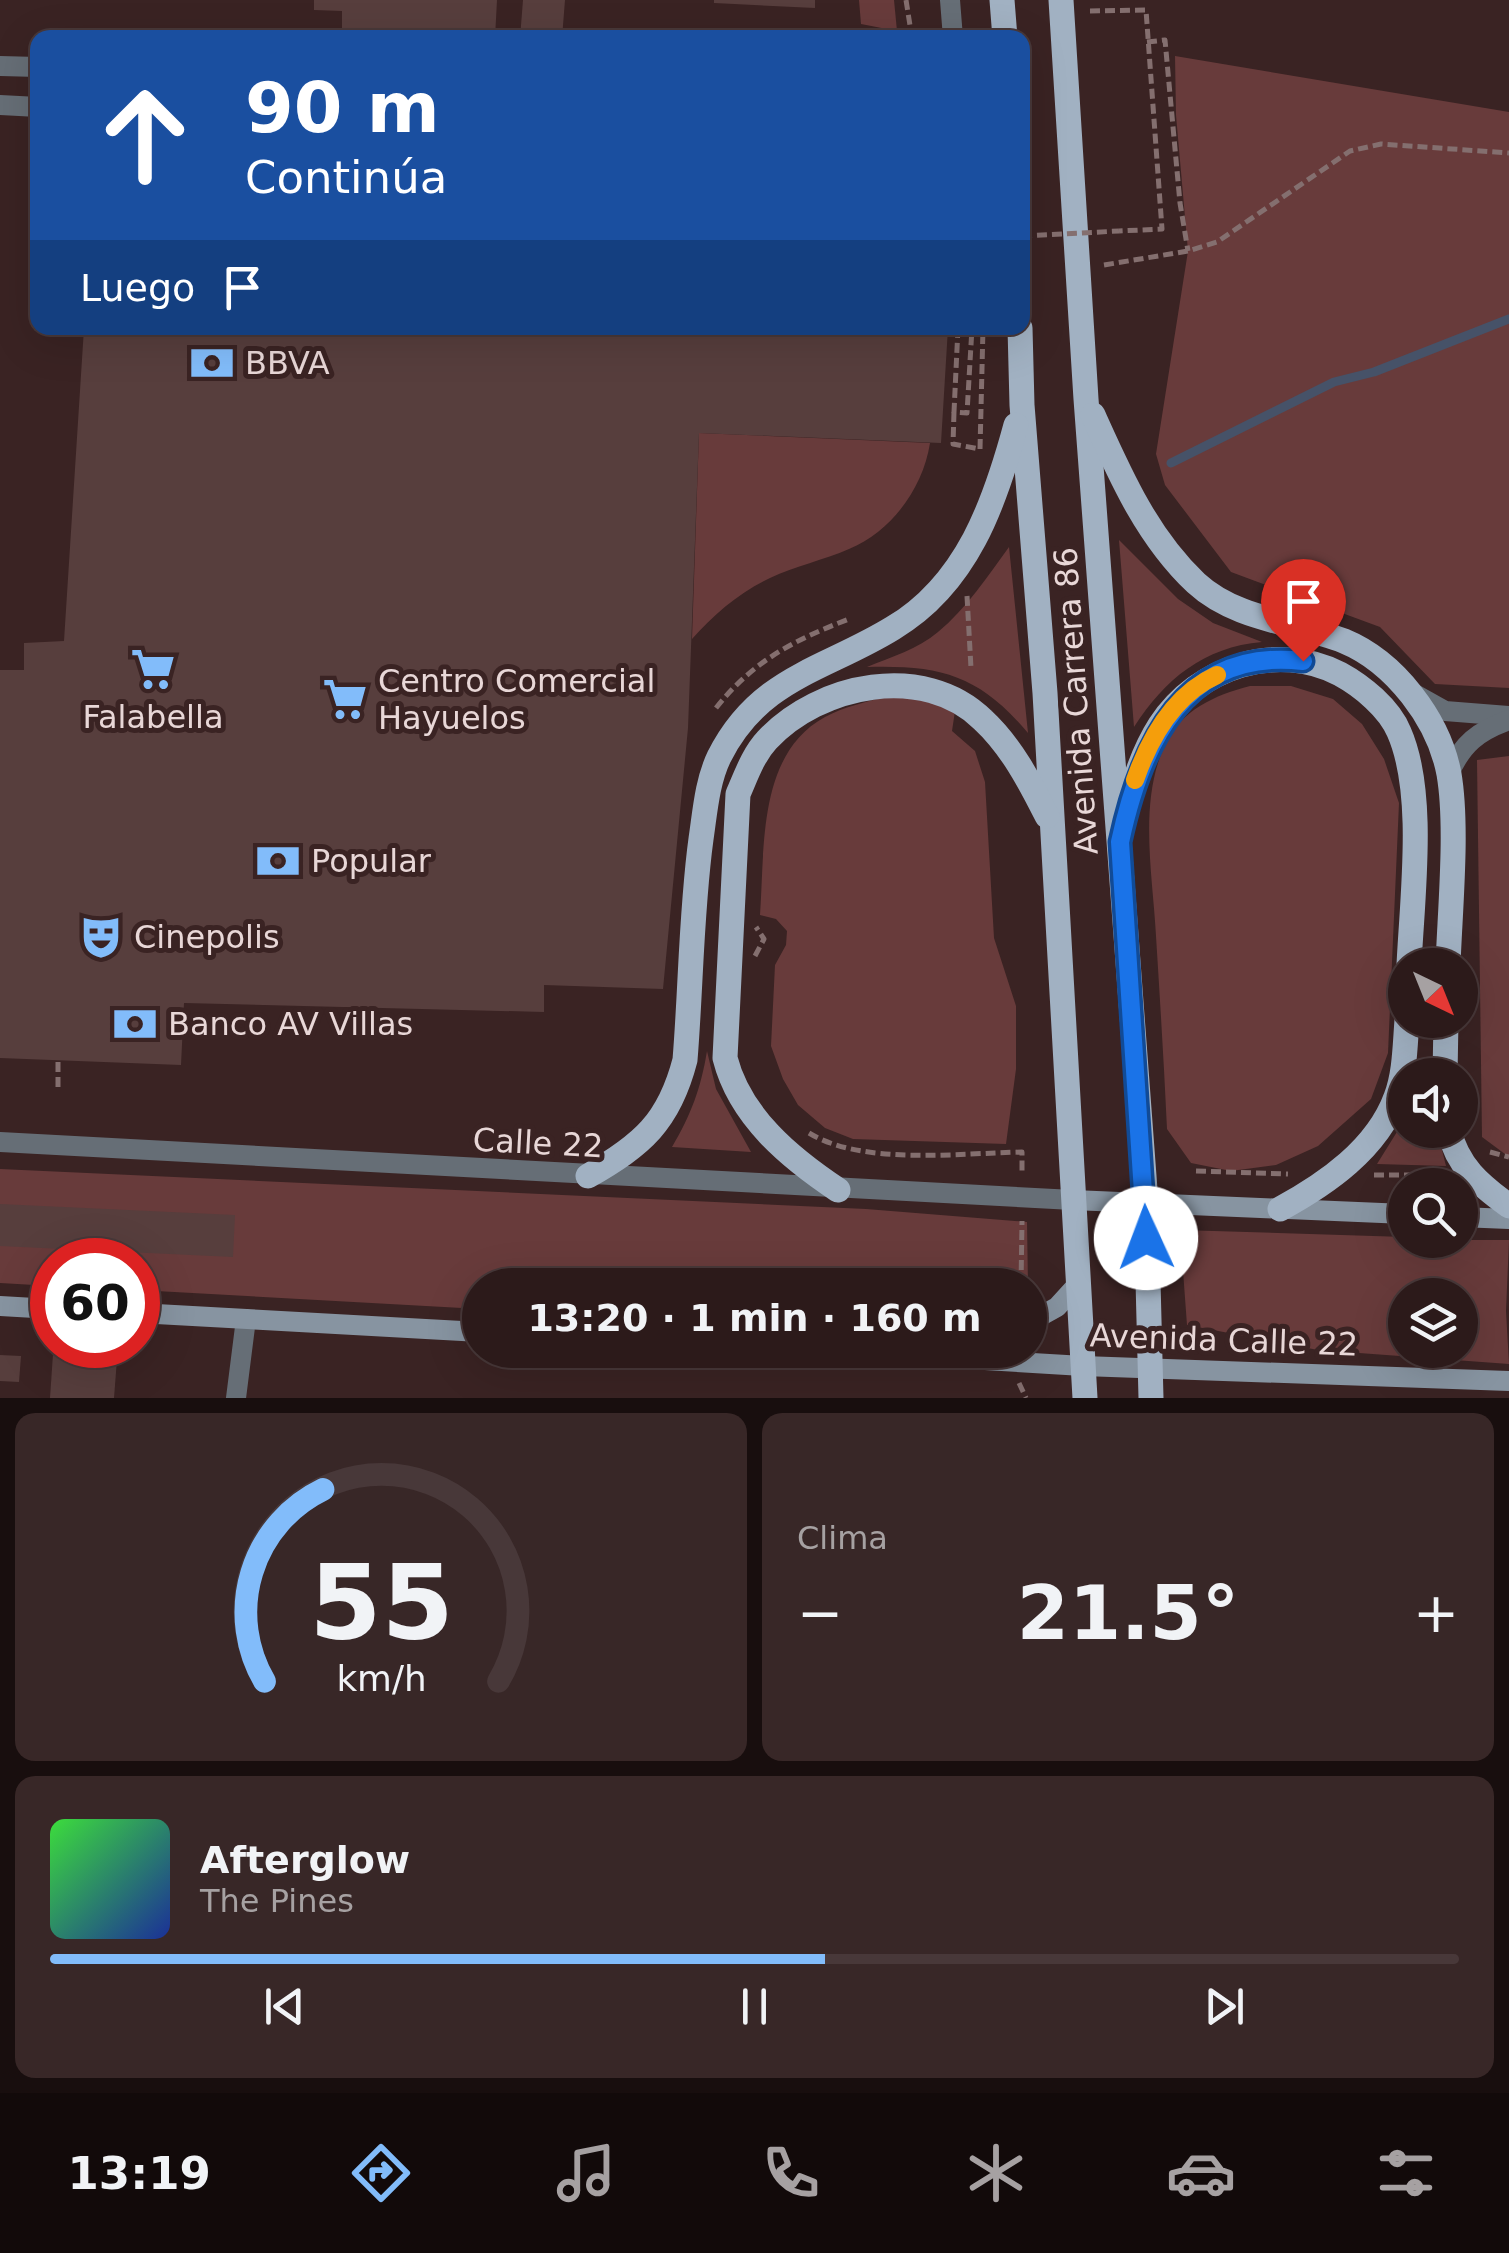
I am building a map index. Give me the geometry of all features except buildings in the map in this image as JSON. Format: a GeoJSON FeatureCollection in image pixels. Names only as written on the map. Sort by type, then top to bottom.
{"type":"FeatureCollection","features":[{"type":"Feature","properties":{"kind":"main road"},"geometry":{"type":"LineString","coordinates":[[1002,0],[1005,30]]}},
{"type":"Feature","properties":{"kind":"main road","name":"Avenida Carrera 86"},"geometry":{"type":"LineString","coordinates":[[1061,0],[1086,399],[1146,1204],[1150,1398]]}},
{"type":"Feature","properties":{"kind":"main road","name":"Avenida Carrera 86"},"geometry":{"type":"LineString","coordinates":[[1020,335],[1085,1398]]}},
{"type":"Feature","properties":{"kind":"main road"},"geometry":{"type":"LineString","coordinates":[[1086,399],[1139,511],[1198,585],[1232,606],[1347,642],[1384,666],[1425,715],[1448,774],[1448,948]]}},
{"type":"Feature","properties":{"kind":"main road"},"geometry":{"type":"LineString","coordinates":[[588,1176],[648,1133],[677,1092],[685,1060],[698,862],[706,800],[719,758],[742,723],[777,687],[894,628],[930,601],[978,537],[995,499],[1022,406]]}},
{"type":"Feature","properties":{"kind":"main road"},"geometry":{"type":"LineString","coordinates":[[1120,842],[1142,762],[1160,725],[1182,699],[1210,678],[1239,665],[1276,658],[1326,667],[1374,699],[1398,728],[1412,770],[1414,864],[1410,948]]}},
{"type":"Feature","properties":{"kind":"main road"},"geometry":{"type":"LineString","coordinates":[[838,1190],[784,1152],[737,1093],[726,1058],[738,794],[749,768],[766,742],[798,714],[843,692],[880,686],[915,688],[964,705],[983,719],[1008,748],[1053,828]]}},
{"type":"Feature","properties":{"kind":"main road"},"geometry":{"type":"LineString","coordinates":[[1280,1209],[1314,1191],[1344,1167],[1386,1118],[1397,1095],[1404,1038]]}},
{"type":"Feature","properties":{"kind":"main road"},"geometry":{"type":"LineString","coordinates":[[1453,1148],[1466,1170],[1509,1206]]}},
{"type":"Feature","properties":{"kind":"main road"},"geometry":{"type":"LineString","coordinates":[[1073,1200],[1388,1213]]}},
{"type":"Feature","properties":{"kind":"main road"},"geometry":{"type":"LineString","coordinates":[[1478,1218],[1509,1219]]}},
{"type":"Feature","properties":{"kind":"main road","name":"Avenida Calle 22"},"geometry":{"type":"LineString","coordinates":[[1047,1312],[1078,1284]]}},
{"type":"Feature","properties":{"kind":"main road"},"geometry":{"type":"LineString","coordinates":[[0,1306],[30,1308]]}},
{"type":"Feature","properties":{"kind":"main road"},"geometry":{"type":"LineString","coordinates":[[160,1314],[462,1331]]}},
{"type":"Feature","properties":{"kind":"main road","name":"Avenida Calle 22"},"geometry":{"type":"LineString","coordinates":[[1047,1364],[1509,1380]]}},
{"type":"Feature","properties":{"kind":"street"},"geometry":{"type":"LineString","coordinates":[[950,0],[952,30]]}},
{"type":"Feature","properties":{"kind":"street"},"geometry":{"type":"LineString","coordinates":[[0,66],[30,67]]}},
{"type":"Feature","properties":{"kind":"street"},"geometry":{"type":"LineString","coordinates":[[0,105],[30,107]]}},
{"type":"Feature","properties":{"kind":"street"},"geometry":{"type":"LineString","coordinates":[[1406,689],[1445,711],[1509,718]]}},
{"type":"Feature","properties":{"kind":"street"},"geometry":{"type":"LineString","coordinates":[[1448,774],[1458,751],[1509,718]]}},
{"type":"Feature","properties":{"kind":"street","name":"Calle 22"},"geometry":{"type":"LineString","coordinates":[[0,1142],[1073,1200]]}},
{"type":"Feature","properties":{"kind":"street"},"geometry":{"type":"LineString","coordinates":[[236,1398],[246,1319]]}},
{"type":"Feature","properties":{"kind":"path"},"geometry":{"type":"LineString","coordinates":[[906,0],[911,30]]}},
{"type":"Feature","properties":{"kind":"path"},"geometry":{"type":"LineString","coordinates":[[1030,236],[1162,229],[1146,10],[1090,11]]}},
{"type":"Feature","properties":{"kind":"path"},"geometry":{"type":"LineString","coordinates":[[1147,42],[1166,40],[1188,252]]}},
{"type":"Feature","properties":{"kind":"path"},"geometry":{"type":"LineString","coordinates":[[1104,266],[1188,252],[1217,242],[1350,150],[1381,144],[1509,152]]}},
{"type":"Feature","properties":{"kind":"path"},"geometry":{"type":"LineString","coordinates":[[958,335],[953,444],[980,449]]}},
{"type":"Feature","properties":{"kind":"path"},"geometry":{"type":"LineString","coordinates":[[954,412],[967,412],[972,335]]}},
{"type":"Feature","properties":{"kind":"path"},"geometry":{"type":"LineString","coordinates":[[976,466],[980,449],[983,335]]}},
{"type":"Feature","properties":{"kind":"path"},"geometry":{"type":"LineString","coordinates":[[966,592],[971,668]]}},
{"type":"Feature","properties":{"kind":"path"},"geometry":{"type":"LineString","coordinates":[[714,712],[736,682],[769,657],[807,635],[860,615]]}},
{"type":"Feature","properties":{"kind":"path"},"geometry":{"type":"LineString","coordinates":[[751,968],[764,939],[753,924]]}},
{"type":"Feature","properties":{"kind":"path"},"geometry":{"type":"LineString","coordinates":[[58,1060],[58,1087]]}},
{"type":"Feature","properties":{"kind":"path"},"geometry":{"type":"LineString","coordinates":[[804,1130],[818,1138],[875,1152],[1022,1152]]}},
{"type":"Feature","properties":{"kind":"path"},"geometry":{"type":"LineString","coordinates":[[1019,1388],[1026,1398]]}},
{"type":"Feature","properties":{"kind":"shaded area"},"geometry":{"type":"Polygon","coordinates":[[[859,0],[894,0],[897,30],[861,24],[859,0]]]}},
{"type":"Feature","properties":{"kind":"shaded area"},"geometry":{"type":"Polygon","coordinates":[[[1175,56],[1509,112],[1509,688],[1435,684],[1380,627],[1231,572],[1165,485],[1156,454],[1188,251],[1175,56]]]}},
{"type":"Feature","properties":{"kind":"shaded area"},"geometry":{"type":"Polygon","coordinates":[[[699,433],[930,443],[913,492],[879,531],[849,549],[759,584],[728,604],[692,639],[699,433]]]}},
{"type":"Feature","properties":{"kind":"shaded area"},"geometry":{"type":"Polygon","coordinates":[[[1119,540],[1178,599],[1213,623],[1262,642],[1222,651],[1188,668],[1159,694],[1134,727],[1119,540]]]}},
{"type":"Feature","properties":{"kind":"shaded area"},"geometry":{"type":"Polygon","coordinates":[[[1009,547],[1028,733],[993,698],[957,678],[916,668],[867,667],[913,648],[938,632],[967,603],[1009,547]]]}},
{"type":"Feature","properties":{"kind":"shaded area"},"geometry":{"type":"Polygon","coordinates":[[[1250,686],[1291,686],[1333,699],[1362,724],[1384,759],[1399,803],[1393,948],[1388,948],[1388,1053],[1371,1099],[1318,1146],[1276,1165],[1231,1171],[1191,1163],[1167,1129],[1149,815],[1157,767],[1172,733],[1190,713],[1224,694],[1250,686]]]}},
{"type":"Feature","properties":{"kind":"shaded area"},"geometry":{"type":"Polygon","coordinates":[[[885,697],[921,698],[955,711],[952,731],[975,751],[985,782],[994,938],[1016,1006],[1016,1069],[1006,1144],[853,1139],[825,1128],[798,1105],[771,1046],[775,965],[786,945],[787,931],[776,919],[760,915],[765,833],[776,778],[803,733],[832,713],[885,697]]]}},
{"type":"Feature","properties":{"kind":"shaded area"},"geometry":{"type":"Polygon","coordinates":[[[1509,756],[1509,1157],[1482,1137],[1477,760],[1509,756]]]}},
{"type":"Feature","properties":{"kind":"shaded area"},"geometry":{"type":"Polygon","coordinates":[[[707,1051],[716,1089],[751,1152],[672,1147],[694,1101],[707,1051]]]}},
{"type":"Feature","properties":{"kind":"shaded area"},"geometry":{"type":"Polygon","coordinates":[[[1388,1146],[1442,1148],[1446,1166],[1377,1164],[1388,1146]]]}},
{"type":"Feature","properties":{"kind":"shaded area"},"geometry":{"type":"Polygon","coordinates":[[[0,1169],[866,1209],[1027,1222],[1028,1268],[462,1268],[462,1308],[160,1291],[160,1238],[30,1238],[30,1285],[0,1283],[0,1169]]]}},
{"type":"Feature","properties":{"kind":"shaded area"},"geometry":{"type":"Polygon","coordinates":[[[1180,1230],[1388,1236],[1388,1258],[1478,1258],[1478,1240],[1509,1240],[1509,1364],[1478,1362],[1478,1278],[1388,1278],[1388,1355],[1318,1350],[1187,1325],[1180,1230]]]}},
{"type":"Feature","properties":{"kind":"waterway"},"geometry":{"type":"LineString","coordinates":[[1171,463],[1334,382],[1374,372],[1509,319]]}},
{"type":"Feature","properties":{"kind":"slow traffic"},"geometry":{"type":"LineString","coordinates":[[1135,780],[1160,725],[1182,699],[1217,675]]}},
{"type":"Feature","properties":{"kind":"place","name":"BBVA"},"geometry":{"type":"Point","coordinates":[212,363]}},
{"type":"Feature","properties":{"kind":"place","name":"Falabella"},"geometry":{"type":"Point","coordinates":[153,669]}},
{"type":"Feature","properties":{"kind":"place","name":"Centro Comercial Hayuelos"},"geometry":{"type":"Point","coordinates":[345,699]}},
{"type":"Feature","properties":{"kind":"place","name":"Popular"},"geometry":{"type":"Point","coordinates":[278,861]}},
{"type":"Feature","properties":{"kind":"place","name":"Cinepolis"},"geometry":{"type":"Point","coordinates":[101,937]}},
{"type":"Feature","properties":{"kind":"place","name":"Banco AV Villas"},"geometry":{"type":"Point","coordinates":[135,1024]}},
{"type":"Feature","properties":{"kind":"route"},"geometry":{"type":"LineString","coordinates":[[1146,1238],[1120,842],[1131,792],[1160,725],[1182,699],[1210,678],[1239,665],[1276,658],[1303,661]]}}]}
